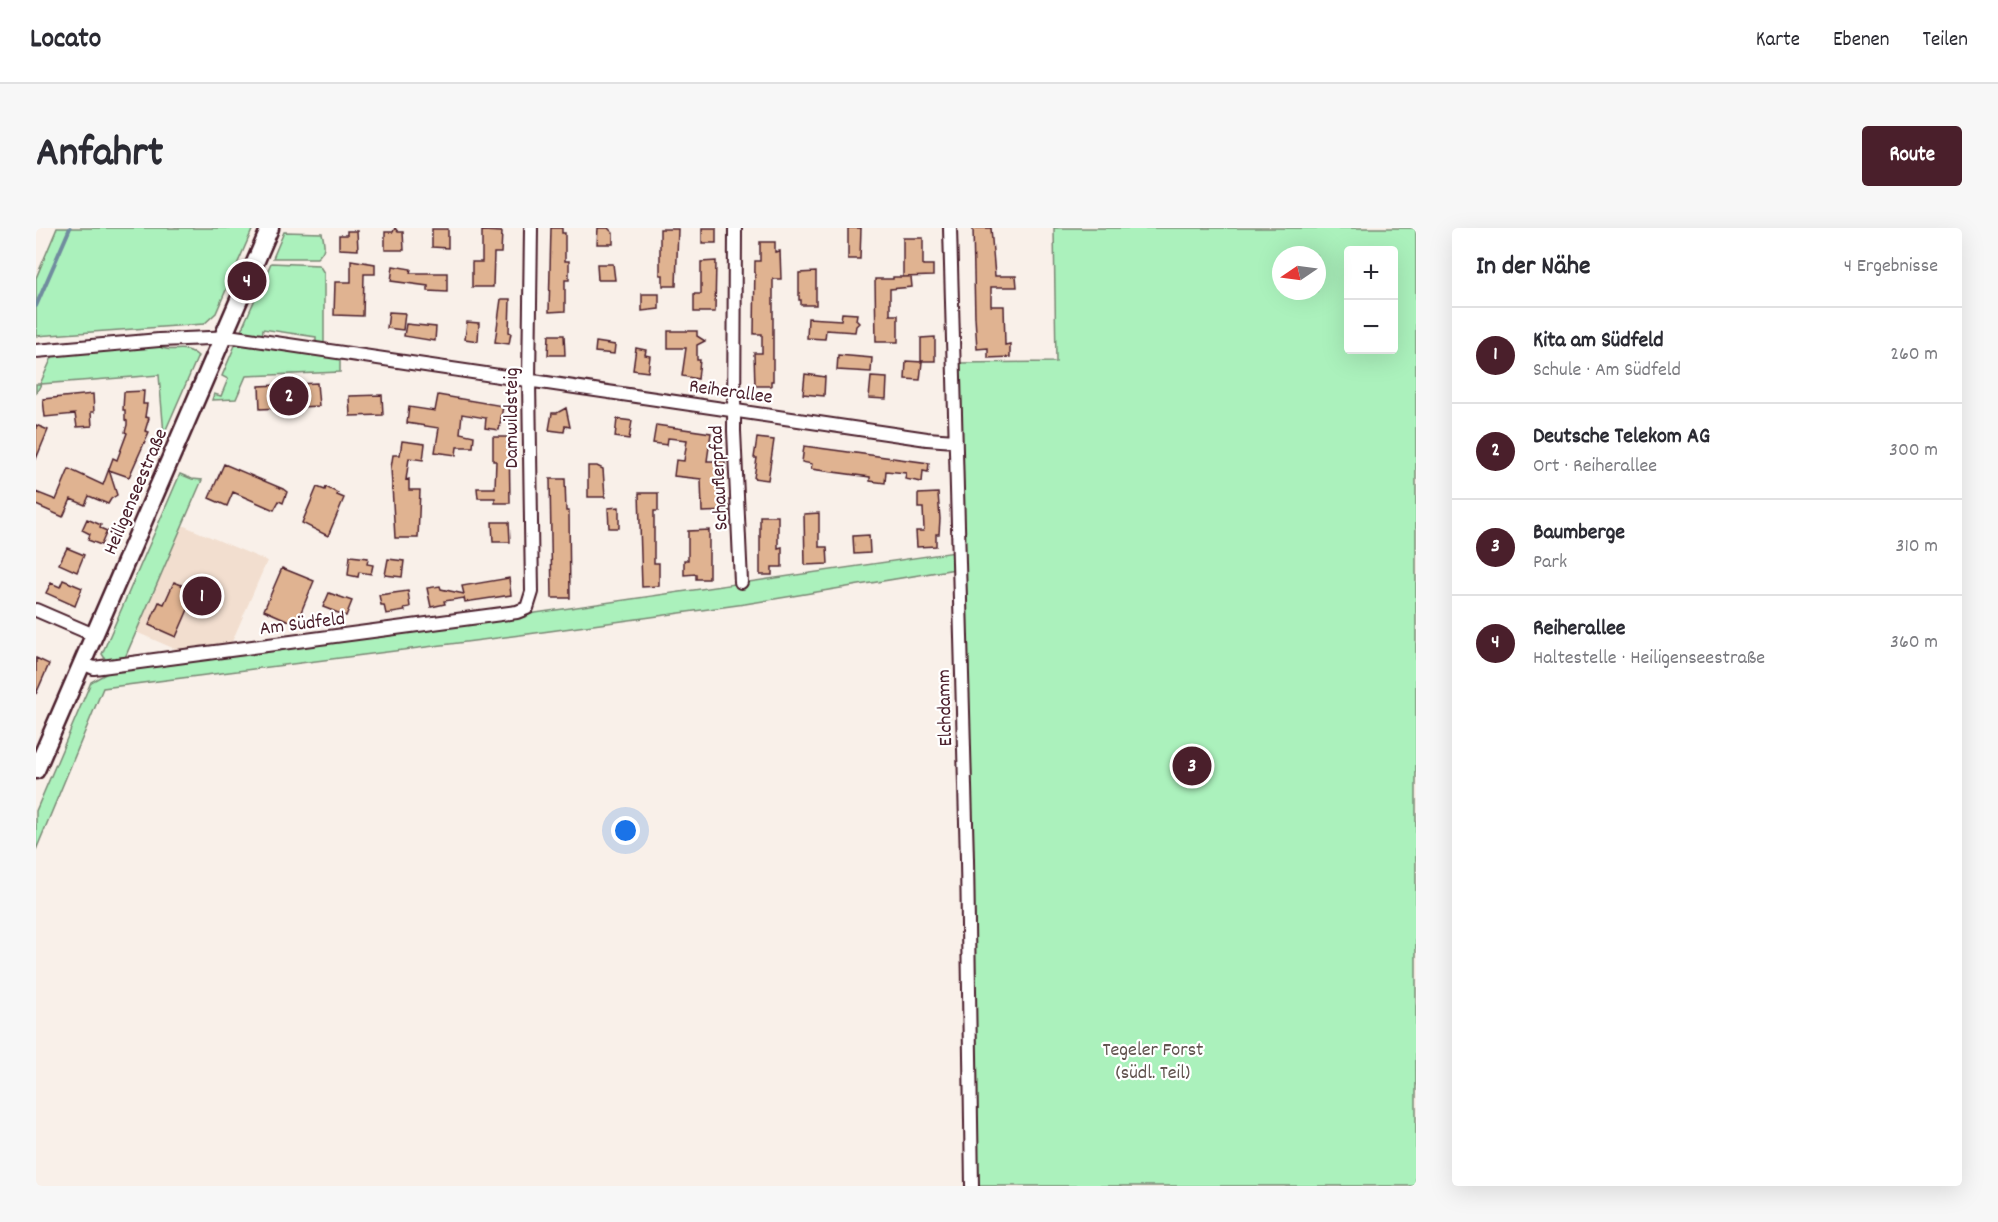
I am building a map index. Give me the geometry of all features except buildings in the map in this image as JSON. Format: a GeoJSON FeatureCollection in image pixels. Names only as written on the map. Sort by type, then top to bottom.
{"type":"FeatureCollection","features":[{"type":"Feature","properties":{"kind":"main road","name":"Heiligenseestraße"},"geometry":{"type":"LineString","coordinates":[[36,770],[270,228]]}},
{"type":"Feature","properties":{"kind":"street","name":"Damwildsteig"},"geometry":{"type":"LineString","coordinates":[[527,608],[531,592],[529,381],[531,228]]}},
{"type":"Feature","properties":{"kind":"street","name":"Schauflerpfad"},"geometry":{"type":"LineString","coordinates":[[735,228],[734,410],[741,582]]}},
{"type":"Feature","properties":{"kind":"street","name":"Elchdamm"},"geometry":{"type":"LineString","coordinates":[[950,228],[968,884],[972,1186]]}},
{"type":"Feature","properties":{"kind":"street","name":"Reiherallee"},"geometry":{"type":"LineString","coordinates":[[36,351],[159,340],[237,338],[927,439],[955,441]]}},
{"type":"Feature","properties":{"kind":"street","name":"Am Südfeld"},"geometry":{"type":"LineString","coordinates":[[82,663],[94,668],[187,657],[517,612],[527,608]]}},
{"type":"Feature","properties":{"kind":"street"},"geometry":{"type":"LineString","coordinates":[[36,610],[94,635]]}},
{"type":"Feature","properties":{"kind":"shaded area"},"geometry":{"type":"Polygon","coordinates":[[[182,525],[267,561],[231,644],[182,652],[136,632],[182,525]]]}},
{"type":"Feature","properties":{"kind":"green space"},"geometry":{"type":"Polygon","coordinates":[[[57,228],[253,228],[216,313],[204,324],[36,336],[36,278],[57,228]]]}},
{"type":"Feature","properties":{"kind":"green space","name":"Tegeler Forst (südl. Teil)"},"geometry":{"type":"Polygon","coordinates":[[[1054,228],[1416,228],[1416,1186],[975,1186],[959,363],[1056,362],[1054,228]]]}},
{"type":"Feature","properties":{"kind":"green space"},"geometry":{"type":"Polygon","coordinates":[[[284,232],[322,233],[323,250],[317,258],[273,258],[284,232]]]}},
{"type":"Feature","properties":{"kind":"green space"},"geometry":{"type":"Polygon","coordinates":[[[271,263],[319,265],[324,273],[324,347],[316,346],[316,337],[263,329],[262,338],[240,333],[271,263]]]}},
{"type":"Feature","properties":{"kind":"green space"},"geometry":{"type":"Polygon","coordinates":[[[236,343],[340,358],[340,372],[246,376],[236,399],[212,400],[214,394],[221,396],[228,379],[222,376],[236,343]]]}},
{"type":"Feature","properties":{"kind":"green space"},"geometry":{"type":"Polygon","coordinates":[[[156,345],[168,349],[187,350],[198,356],[164,434],[159,375],[41,384],[36,394],[36,384],[40,384],[54,353],[156,345]]]}},
{"type":"Feature","properties":{"kind":"green space"},"geometry":{"type":"Polygon","coordinates":[[[180,474],[202,480],[124,660],[107,662],[102,654],[180,474]]]}},
{"type":"Feature","properties":{"kind":"green space"},"geometry":{"type":"Polygon","coordinates":[[[955,552],[955,569],[745,604],[103,688],[36,850],[36,811],[91,682],[111,671],[315,645],[955,552]]]}},
{"type":"Feature","properties":{"kind":"waterway"},"geometry":{"type":"LineString","coordinates":[[36,306],[70,228]]}},
{"type":"Feature","properties":{"kind":"place","name":"Reiherallee"},"geometry":{"type":"Point","coordinates":[247,281]}},
{"type":"Feature","properties":{"kind":"place","name":"Deutsche Telekom AG"},"geometry":{"type":"Point","coordinates":[289,396]}},
{"type":"Feature","properties":{"kind":"place","name":"Kita am Südfeld"},"geometry":{"type":"Point","coordinates":[202,596]}},
{"type":"Feature","properties":{"kind":"place","name":"Baumberge"},"geometry":{"type":"Point","coordinates":[1192,766]}}]}
